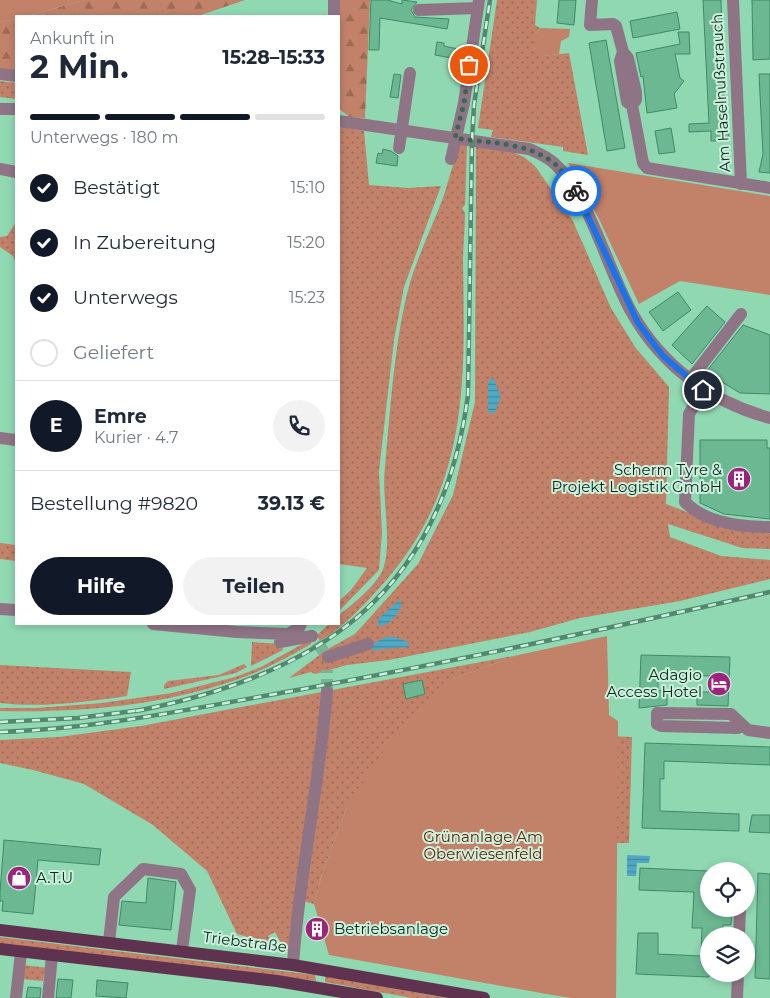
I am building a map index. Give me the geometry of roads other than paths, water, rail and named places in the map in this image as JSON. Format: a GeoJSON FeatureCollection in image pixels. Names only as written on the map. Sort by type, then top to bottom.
{"type":"FeatureCollection","features":[{"type":"Feature","properties":{"kind":"main road","name":"Triebstraße"},"geometry":{"type":"LineString","coordinates":[[0,930],[294,964],[484,998]]}},
{"type":"Feature","properties":{"kind":"main road"},"geometry":{"type":"LineString","coordinates":[[0,949],[278,982],[377,998]]}},
{"type":"Feature","properties":{"kind":"street"},"geometry":{"type":"LineString","coordinates":[[334,0],[334,15]]}},
{"type":"Feature","properties":{"kind":"street"},"geometry":{"type":"LineString","coordinates":[[592,0],[590,25],[613,24],[616,26],[623,52],[641,91],[636,100],[625,104]]}},
{"type":"Feature","properties":{"kind":"street","name":"Am Haselnußstrauch"},"geometry":{"type":"LineString","coordinates":[[733,0],[741,184]]}},
{"type":"Feature","properties":{"kind":"street"},"geometry":{"type":"LineString","coordinates":[[419,10],[478,4],[464,103],[451,159]]}},
{"type":"Feature","properties":{"kind":"street"},"geometry":{"type":"LineString","coordinates":[[623,52],[620,61],[625,104],[643,163],[647,168],[770,188]]}},
{"type":"Feature","properties":{"kind":"street"},"geometry":{"type":"LineString","coordinates":[[398,148],[410,72]]}},
{"type":"Feature","properties":{"kind":"street"},"geometry":{"type":"LineString","coordinates":[[0,74],[15,76]]}},
{"type":"Feature","properties":{"kind":"street"},"geometry":{"type":"LineString","coordinates":[[0,110],[15,109]]}},
{"type":"Feature","properties":{"kind":"street"},"geometry":{"type":"LineString","coordinates":[[340,121],[529,149],[544,156],[556,165],[577,193],[638,323],[663,356],[703,390],[742,411],[770,418]]}},
{"type":"Feature","properties":{"kind":"street"},"geometry":{"type":"LineString","coordinates":[[0,169],[15,172]]}},
{"type":"Feature","properties":{"kind":"street"},"geometry":{"type":"LineString","coordinates":[[690,380],[741,314]]}},
{"type":"Feature","properties":{"kind":"street"},"geometry":{"type":"LineString","coordinates":[[703,390],[689,414],[685,502],[695,513],[747,527],[770,527]]}},
{"type":"Feature","properties":{"kind":"street"},"geometry":{"type":"LineString","coordinates":[[0,438],[15,440]]}},
{"type":"Feature","properties":{"kind":"street"},"geometry":{"type":"LineString","coordinates":[[0,609],[15,610]]}},
{"type":"Feature","properties":{"kind":"street"},"geometry":{"type":"LineString","coordinates":[[164,625],[237,632],[288,634],[300,626]]}},
{"type":"Feature","properties":{"kind":"street"},"geometry":{"type":"LineString","coordinates":[[237,632],[251,639],[320,647],[368,644]]}},
{"type":"Feature","properties":{"kind":"street"},"geometry":{"type":"LineString","coordinates":[[294,964],[301,884],[322,748],[326,691]]}},
{"type":"Feature","properties":{"kind":"street"},"geometry":{"type":"LineString","coordinates":[[742,726],[738,728],[661,726],[657,724],[656,720],[657,713],[731,714],[748,730],[770,734]]}},
{"type":"Feature","properties":{"kind":"street"},"geometry":{"type":"LineString","coordinates":[[109,942],[114,897],[143,870],[181,874],[190,890],[182,950]]}},
{"type":"Feature","properties":{"kind":"street"},"geometry":{"type":"LineString","coordinates":[[16,998],[21,952]]}},
{"type":"Feature","properties":{"kind":"street"},"geometry":{"type":"LineString","coordinates":[[48,998],[52,955]]}},
{"type":"Feature","properties":{"kind":"street"},"geometry":{"type":"LineString","coordinates":[[737,998],[738,982]]}},
{"type":"Feature","properties":{"kind":"water"},"geometry":{"type":"Polygon","coordinates":[[[493,377],[501,397],[494,414],[488,412],[488,382],[493,377]]]}},
{"type":"Feature","properties":{"kind":"water"},"geometry":{"type":"Polygon","coordinates":[[[399,600],[402,604],[396,615],[390,622],[378,626],[378,619],[399,600]]]}},
{"type":"Feature","properties":{"kind":"water"},"geometry":{"type":"Polygon","coordinates":[[[386,637],[395,637],[408,642],[409,647],[380,649],[376,651],[371,649],[372,644],[386,637]]]}},
{"type":"Feature","properties":{"kind":"water"},"geometry":{"type":"Polygon","coordinates":[[[627,855],[650,856],[649,863],[637,863],[636,876],[627,876],[627,855]]]}},
{"type":"Feature","properties":{"kind":"tunnel"},"geometry":{"type":"LineString","coordinates":[[317,642],[324,652]]}},
{"type":"Feature","properties":{"kind":"tunnel"},"geometry":{"type":"LineString","coordinates":[[327,670],[327,691]]}},
{"type":"Feature","properties":{"kind":"railway"},"geometry":{"type":"LineString","coordinates":[[136,711],[202,695],[262,674],[315,647],[362,613],[400,572],[431,522],[454,464],[468,395],[474,105],[490,0]]}},
{"type":"Feature","properties":{"kind":"railway"},"geometry":{"type":"LineString","coordinates":[[0,732],[74,727],[183,711],[531,644],[770,592]]}},
{"type":"Feature","properties":{"kind":"railway"},"geometry":{"type":"LineString","coordinates":[[0,722],[78,718],[142,710]]}},
{"type":"Feature","properties":{"kind":"place","name":"Scherm Tyre & Projekt Logistik GmbH"},"geometry":{"type":"Point","coordinates":[739,479]}},
{"type":"Feature","properties":{"kind":"place","name":"Adagio Access Hotel"},"geometry":{"type":"Point","coordinates":[719,684]}},
{"type":"Feature","properties":{"kind":"place","name":"A.T.U"},"geometry":{"type":"Point","coordinates":[19,878]}},
{"type":"Feature","properties":{"kind":"place","name":"Betriebsanlage"},"geometry":{"type":"Point","coordinates":[317,929]}},
{"type":"Feature","properties":{"kind":"park label","name":"Grünanlage Am Oberwiesenfeld"},"geometry":{"type":"Point","coordinates":[483,846]}}]}
